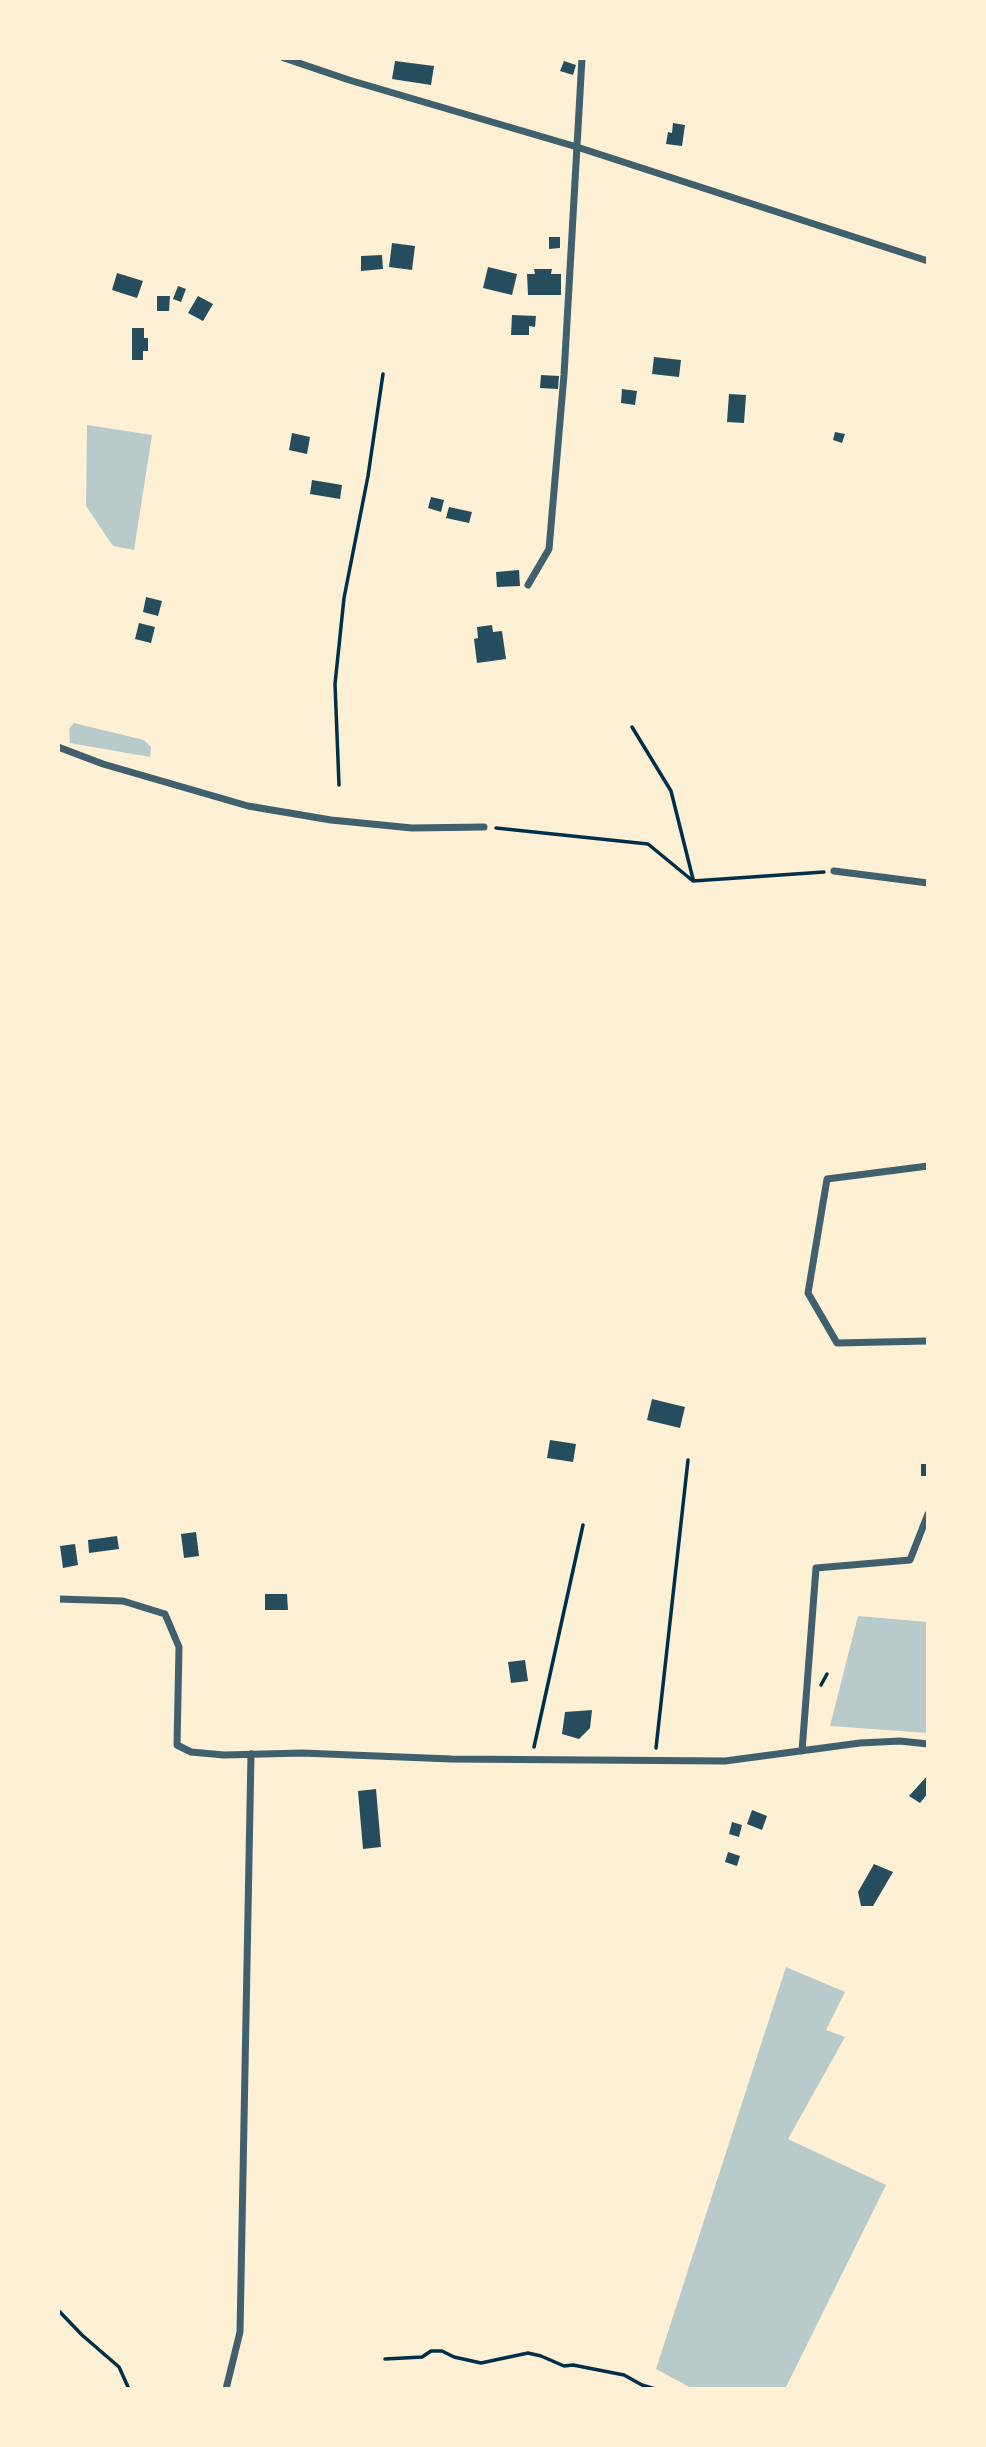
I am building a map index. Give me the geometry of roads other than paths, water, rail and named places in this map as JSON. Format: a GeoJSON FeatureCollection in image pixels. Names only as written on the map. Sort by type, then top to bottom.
{"type":"FeatureCollection","features":[{"type":"Feature","properties":{"kind":"street"},"geometry":{"type":"LineString","coordinates":[[284,58],[349,80],[577,147],[928,261]]}},
{"type":"Feature","properties":{"kind":"street"},"geometry":{"type":"LineString","coordinates":[[528,585],[549,549],[564,374],[582,58]]}},
{"type":"Feature","properties":{"kind":"street"},"geometry":{"type":"LineString","coordinates":[[58,747],[103,764],[248,806],[331,820],[412,828],[484,827]]}},
{"type":"Feature","properties":{"kind":"street"},"geometry":{"type":"LineString","coordinates":[[834,871],[928,883]]}},
{"type":"Feature","properties":{"kind":"street"},"geometry":{"type":"LineString","coordinates":[[928,1166],[827,1179],[808,1293],[836,1343],[928,1341]]}},
{"type":"Feature","properties":{"kind":"street"},"geometry":{"type":"LineString","coordinates":[[802,1751],[816,1569],[909,1560],[928,1514]]}},
{"type":"Feature","properties":{"kind":"street"},"geometry":{"type":"LineString","coordinates":[[58,1599],[122,1601],[165,1614],[179,1647],[177,1745],[191,1752],[531,1760],[725,1761],[860,1742],[900,1741],[928,1744]]}},
{"type":"Feature","properties":{"kind":"street"},"geometry":{"type":"LineString","coordinates":[[226,2389],[240,2332],[251,1754]]}}]}
